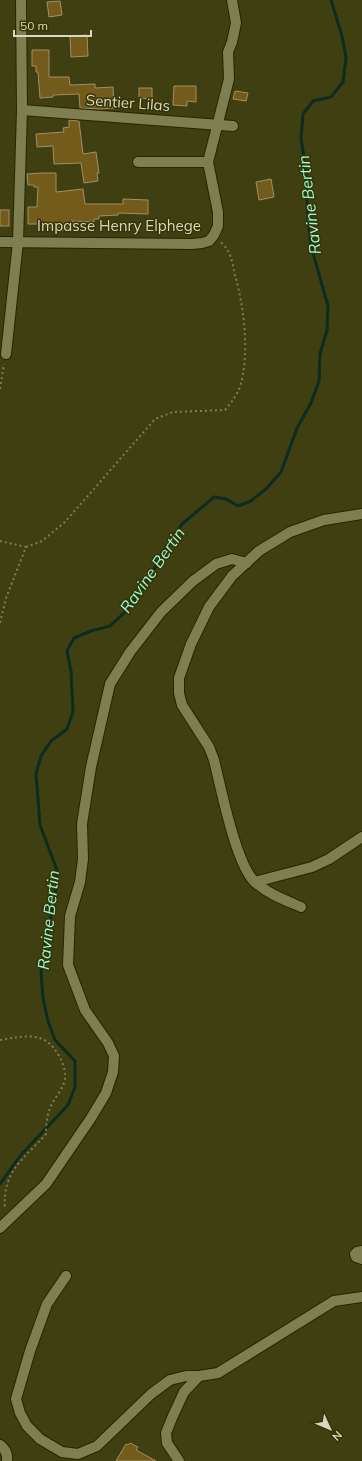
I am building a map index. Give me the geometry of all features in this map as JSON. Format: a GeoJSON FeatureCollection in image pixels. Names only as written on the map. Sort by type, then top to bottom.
{"type":"FeatureCollection","features":[{"type":"Feature","properties":{"kind":"street"},"geometry":{"type":"LineString","coordinates":[[6,354],[18,242],[22,110],[21,0]]}},
{"type":"Feature","properties":{"kind":"street","name":"Impasse Henry Elphege"},"geometry":{"type":"LineString","coordinates":[[0,242],[192,244],[209,241],[214,235],[218,226],[218,212],[208,162],[229,78],[228,52],[236,23],[232,0]]}},
{"type":"Feature","properties":{"kind":"street","name":"Sentier Lilas"},"geometry":{"type":"LineString","coordinates":[[22,110],[233,126]]}},
{"type":"Feature","properties":{"kind":"street"},"geometry":{"type":"LineString","coordinates":[[138,162],[208,162]]}},
{"type":"Feature","properties":{"kind":"street"},"geometry":{"type":"LineString","coordinates":[[301,907],[274,895],[254,882],[245,870],[236,845],[214,760],[209,748],[182,705],[179,693],[179,678],[191,644],[209,607],[232,576],[259,551],[290,532],[324,520],[362,514]]}},
{"type":"Feature","properties":{"kind":"street"},"geometry":{"type":"LineString","coordinates":[[3,1225],[46,1184],[91,1118],[106,1093],[113,1072],[114,1056],[108,1043],[84,1010],[68,965],[70,916],[80,882],[82,859],[82,824],[91,767],[110,684],[130,652],[162,612],[194,581],[216,564],[232,559],[247,562]]}},
{"type":"Feature","properties":{"kind":"street"},"geometry":{"type":"LineString","coordinates":[[254,882],[312,867],[329,859],[362,837]]}},
{"type":"Feature","properties":{"kind":"street"},"geometry":{"type":"LineString","coordinates":[[362,1251],[355,1254],[356,1257],[362,1259]]}},
{"type":"Feature","properties":{"kind":"street"},"geometry":{"type":"LineString","coordinates":[[66,1276],[47,1304],[30,1351],[16,1399],[20,1413],[27,1426],[40,1439],[62,1452],[78,1454],[97,1446],[145,1400],[170,1380],[186,1376],[218,1373],[334,1301],[362,1297]]}},
{"type":"Feature","properties":{"kind":"street"},"geometry":{"type":"LineString","coordinates":[[179,1461],[167,1443],[166,1433],[184,1392],[198,1376]]}},
{"type":"Feature","properties":{"kind":"street"},"geometry":{"type":"LineString","coordinates":[[0,1445],[4,1448],[8,1458],[7,1461]]}},
{"type":"Feature","properties":{"kind":"path"},"geometry":{"type":"LineString","coordinates":[[0,541],[26,547],[42,541],[65,522],[155,419],[173,412],[225,410],[235,399],[240,385],[244,365],[245,331],[241,298],[228,250],[214,235]]}},
{"type":"Feature","properties":{"kind":"path"},"geometry":{"type":"LineString","coordinates":[[0,389],[6,354]]}},
{"type":"Feature","properties":{"kind":"path"},"geometry":{"type":"LineString","coordinates":[[0,623],[6,598],[26,547]]}},
{"type":"Feature","properties":{"kind":"path"},"geometry":{"type":"LineString","coordinates":[[0,1040],[29,1036],[39,1037],[49,1042],[56,1050],[63,1064],[65,1080],[60,1092],[51,1104],[46,1122],[46,1134],[12,1171],[6,1188],[3,1225]]}},
{"type":"Feature","properties":{"kind":"building"},"geometry":{"type":"Polygon","coordinates":[[[60,1],[62,15],[49,17],[47,2],[60,1]]]}},
{"type":"Feature","properties":{"kind":"building"},"geometry":{"type":"Polygon","coordinates":[[[87,35],[88,56],[71,57],[70,36],[87,35]]]}},
{"type":"Feature","properties":{"kind":"building"},"geometry":{"type":"Polygon","coordinates":[[[32,50],[49,50],[49,77],[69,77],[70,85],[95,84],[95,88],[113,87],[114,108],[80,108],[79,94],[53,95],[53,97],[40,98],[38,72],[36,72],[36,66],[32,66],[32,50]]]}},
{"type":"Feature","properties":{"kind":"building"},"geometry":{"type":"Polygon","coordinates":[[[174,86],[196,86],[196,102],[187,101],[187,106],[173,105],[174,86]]]}},
{"type":"Feature","properties":{"kind":"building"},"geometry":{"type":"Polygon","coordinates":[[[139,88],[152,88],[152,99],[139,98],[139,88]]]}},
{"type":"Feature","properties":{"kind":"building"},"geometry":{"type":"Polygon","coordinates":[[[235,91],[248,93],[246,101],[233,99],[235,91]]]}},
{"type":"Feature","properties":{"kind":"building"},"geometry":{"type":"Polygon","coordinates":[[[69,120],[79,121],[83,154],[96,152],[99,173],[97,173],[98,181],[84,183],[81,163],[54,164],[53,146],[37,147],[36,134],[64,132],[63,128],[69,127],[69,120]]]}},
{"type":"Feature","properties":{"kind":"building"},"geometry":{"type":"Polygon","coordinates":[[[56,173],[56,192],[83,189],[85,204],[123,204],[123,199],[148,200],[148,214],[118,213],[118,215],[99,216],[99,219],[94,219],[94,222],[72,221],[73,229],[61,231],[61,228],[46,228],[46,224],[28,224],[28,207],[37,207],[38,187],[28,185],[27,174],[56,173]]]}},
{"type":"Feature","properties":{"kind":"building"},"geometry":{"type":"Polygon","coordinates":[[[271,179],[274,197],[259,200],[256,182],[271,179]]]}},
{"type":"Feature","properties":{"kind":"building"},"geometry":{"type":"Polygon","coordinates":[[[0,210],[9,210],[9,226],[0,226],[0,210]]]}},
{"type":"Feature","properties":{"kind":"building"},"geometry":{"type":"Polygon","coordinates":[[[130,1443],[138,1447],[136,1450],[156,1461],[116,1461],[126,1444],[128,1445],[130,1443]]]}},
{"type":"Feature","properties":{"kind":"waterway","name":"Ravine Bertin"},"geometry":{"type":"LineString","coordinates":[[0,1184],[20,1156],[68,1105],[75,1087],[75,1061],[55,1040],[48,1021],[43,998],[41,972],[45,943],[55,897],[57,870],[40,825],[36,774],[41,756],[51,741],[67,729],[73,712],[71,671],[67,651],[74,638],[91,631],[110,626],[125,612],[141,591],[182,524],[214,497],[226,499],[238,506],[251,501],[267,488],[281,472],[297,428],[311,403],[319,381],[320,354],[327,330],[328,306],[311,246],[305,164],[301,139],[303,114],[313,101],[331,97],[343,82],[346,58],[342,36],[331,0]]}}]}
